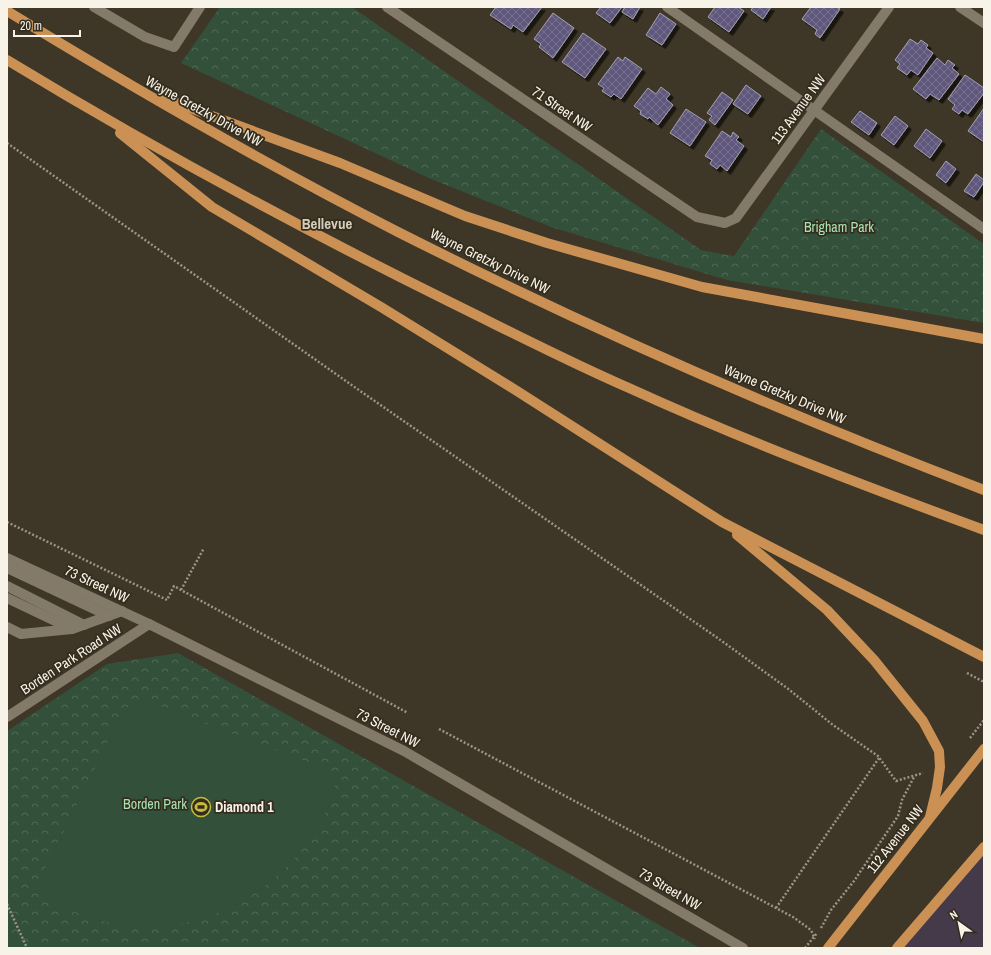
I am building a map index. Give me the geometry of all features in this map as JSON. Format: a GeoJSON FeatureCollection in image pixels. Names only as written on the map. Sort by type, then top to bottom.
{"type":"FeatureCollection","features":[{"type":"Feature","properties":{"kind":"main road","name":"Wayne Gretzky Drive NW"},"geometry":{"type":"LineString","coordinates":[[7,11],[129,85],[259,158],[391,228],[527,295],[647,350],[787,411],[984,490]]}},
{"type":"Feature","properties":{"kind":"main road"},"geometry":{"type":"LineString","coordinates":[[7,60],[97,114],[235,192],[376,266],[623,385],[778,451],[984,530]]}},
{"type":"Feature","properties":{"kind":"main road"},"geometry":{"type":"LineString","coordinates":[[129,85],[340,164],[465,216],[547,243],[702,287],[984,339]]}},
{"type":"Feature","properties":{"kind":"main road"},"geometry":{"type":"LineString","coordinates":[[97,114],[212,207],[463,357],[722,522],[984,657]]}},
{"type":"Feature","properties":{"kind":"main road"},"geometry":{"type":"LineString","coordinates":[[722,522],[827,610],[874,660],[923,721],[938,751],[940,767],[930,817]]}},
{"type":"Feature","properties":{"kind":"main road","name":"112 Avenue NW"},"geometry":{"type":"LineString","coordinates":[[828,948],[984,748]]}},
{"type":"Feature","properties":{"kind":"main road"},"geometry":{"type":"LineString","coordinates":[[897,948],[984,846]]}},
{"type":"Feature","properties":{"kind":"main road"},"geometry":{"type":"LineString","coordinates":[[955,881],[984,856]]}},
{"type":"Feature","properties":{"kind":"street"},"geometry":{"type":"LineString","coordinates":[[94,7],[145,37],[174,47],[200,7]]}},
{"type":"Feature","properties":{"kind":"street","name":"71 Street NW"},"geometry":{"type":"LineString","coordinates":[[387,7],[697,217],[726,223]]}},
{"type":"Feature","properties":{"kind":"street"},"geometry":{"type":"LineString","coordinates":[[667,7],[984,229]]}},
{"type":"Feature","properties":{"kind":"street","name":"113 Avenue NW"},"geometry":{"type":"LineString","coordinates":[[726,223],[736,218],[889,7]]}},
{"type":"Feature","properties":{"kind":"street"},"geometry":{"type":"LineString","coordinates":[[960,7],[984,23]]}},
{"type":"Feature","properties":{"kind":"street","name":"73 Street NW"},"geometry":{"type":"LineString","coordinates":[[7,558],[149,624],[404,751],[744,948]]}},
{"type":"Feature","properties":{"kind":"street"},"geometry":{"type":"LineString","coordinates":[[7,568],[109,616]]}},
{"type":"Feature","properties":{"kind":"street"},"geometry":{"type":"LineString","coordinates":[[7,586],[84,625]]}},
{"type":"Feature","properties":{"kind":"street"},"geometry":{"type":"LineString","coordinates":[[7,598],[72,628]]}},
{"type":"Feature","properties":{"kind":"street"},"geometry":{"type":"LineString","coordinates":[[7,627],[21,634],[72,628],[122,611]]}},
{"type":"Feature","properties":{"kind":"street","name":"Borden Park Road NW"},"geometry":{"type":"LineString","coordinates":[[7,717],[149,624]]}},
{"type":"Feature","properties":{"kind":"path"},"geometry":{"type":"LineString","coordinates":[[7,143],[353,386],[719,639],[879,758],[896,780],[914,776],[902,800],[898,816],[854,881],[831,910],[820,931],[813,937],[805,948]]}},
{"type":"Feature","properties":{"kind":"path"},"geometry":{"type":"LineString","coordinates":[[7,522],[166,600],[174,586],[408,713]]}},
{"type":"Feature","properties":{"kind":"path"},"geometry":{"type":"LineString","coordinates":[[181,590],[204,548]]}},
{"type":"Feature","properties":{"kind":"path"},"geometry":{"type":"LineString","coordinates":[[967,674],[984,682]]}},
{"type":"Feature","properties":{"kind":"path"},"geometry":{"type":"LineString","coordinates":[[439,730],[776,908],[806,926],[811,930],[813,937]]}},
{"type":"Feature","properties":{"kind":"path"},"geometry":{"type":"LineString","coordinates":[[776,908],[879,758]]}},
{"type":"Feature","properties":{"kind":"path"},"geometry":{"type":"LineString","coordinates":[[7,904],[27,948]]}},
{"type":"Feature","properties":{"kind":"shaded area"},"geometry":{"type":"Polygon","coordinates":[[[984,845],[984,948],[897,948],[984,845]]]}},
{"type":"Feature","properties":{"kind":"green space","name":"Brigham Park"},"geometry":{"type":"Polygon","coordinates":[[[220,7],[352,7],[701,250],[734,256],[821,129],[984,244],[984,323],[727,280],[551,227],[431,179],[181,63],[220,7]]]}},
{"type":"Feature","properties":{"kind":"green space","name":"Borden Park"},"geometry":{"type":"Polygon","coordinates":[[[178,653],[700,948],[7,948],[7,731],[107,664],[178,653]]]}},
{"type":"Feature","properties":{"kind":"green space","name":"Diamond 1"},"geometry":{"type":"Polygon","coordinates":[[[144,700],[338,774],[330,803],[325,814],[302,850],[277,876],[249,897],[217,913],[184,923],[148,927],[113,923],[78,913],[56,903],[35,890],[124,709],[144,700]]]}},
{"type":"Feature","properties":{"kind":"building"},"geometry":{"type":"Polygon","coordinates":[[[496,7],[542,7],[523,32],[513,25],[511,29],[490,15],[496,7]]]}},
{"type":"Feature","properties":{"kind":"building"},"geometry":{"type":"Polygon","coordinates":[[[601,7],[622,7],[610,23],[596,13],[601,7]]]}},
{"type":"Feature","properties":{"kind":"building"},"geometry":{"type":"Polygon","coordinates":[[[625,7],[640,7],[633,19],[622,12],[625,7]]]}},
{"type":"Feature","properties":{"kind":"building"},"geometry":{"type":"Polygon","coordinates":[[[715,7],[738,7],[744,11],[729,32],[708,17],[715,7]]]}},
{"type":"Feature","properties":{"kind":"building"},"geometry":{"type":"Polygon","coordinates":[[[753,7],[771,7],[763,19],[751,10],[753,7]]]}},
{"type":"Feature","properties":{"kind":"building"},"geometry":{"type":"Polygon","coordinates":[[[811,7],[836,7],[840,9],[820,38],[815,34],[817,30],[802,19],[811,7]]]}},
{"type":"Feature","properties":{"kind":"building"},"geometry":{"type":"Polygon","coordinates":[[[553,13],[574,28],[553,58],[539,47],[541,44],[534,39],[553,13]]]}},
{"type":"Feature","properties":{"kind":"building"},"geometry":{"type":"Polygon","coordinates":[[[660,13],[676,24],[662,45],[646,35],[660,13]]]}},
{"type":"Feature","properties":{"kind":"building"},"geometry":{"type":"Polygon","coordinates":[[[583,33],[606,49],[585,78],[562,62],[583,33]]]}},
{"type":"Feature","properties":{"kind":"building"},"geometry":{"type":"Polygon","coordinates":[[[910,39],[918,44],[921,40],[928,45],[926,48],[933,53],[918,75],[911,70],[907,75],[897,68],[900,64],[895,60],[910,39]]]}},
{"type":"Feature","properties":{"kind":"building"},"geometry":{"type":"Polygon","coordinates":[[[618,57],[623,61],[625,57],[642,69],[621,99],[614,94],[611,97],[602,91],[604,88],[598,84],[618,57]]]}},
{"type":"Feature","properties":{"kind":"building"},"geometry":{"type":"Polygon","coordinates":[[[937,58],[945,65],[948,60],[955,65],[952,68],[959,74],[939,100],[930,94],[926,99],[913,89],[937,58]]]}},
{"type":"Feature","properties":{"kind":"building"},"geometry":{"type":"Polygon","coordinates":[[[965,75],[984,88],[984,93],[968,114],[962,110],[959,114],[952,109],[955,105],[948,99],[965,75]]]}},
{"type":"Feature","properties":{"kind":"building"},"geometry":{"type":"Polygon","coordinates":[[[746,85],[761,96],[748,114],[733,104],[746,85]]]}},
{"type":"Feature","properties":{"kind":"building"},"geometry":{"type":"Polygon","coordinates":[[[661,87],[670,94],[666,99],[673,105],[658,125],[649,117],[648,119],[640,114],[641,111],[634,106],[648,88],[656,94],[661,87]]]}},
{"type":"Feature","properties":{"kind":"building"},"geometry":{"type":"Polygon","coordinates":[[[722,92],[733,100],[715,125],[709,120],[712,116],[707,113],[722,92]]]}},
{"type":"Feature","properties":{"kind":"building"},"geometry":{"type":"Polygon","coordinates":[[[984,108],[984,142],[968,131],[984,108]]]}},
{"type":"Feature","properties":{"kind":"building"},"geometry":{"type":"Polygon","coordinates":[[[686,109],[706,122],[690,146],[670,133],[686,109]]]}},
{"type":"Feature","properties":{"kind":"building"},"geometry":{"type":"Polygon","coordinates":[[[860,111],[877,123],[869,135],[851,122],[860,111]]]}},
{"type":"Feature","properties":{"kind":"building"},"geometry":{"type":"Polygon","coordinates":[[[895,116],[908,126],[894,145],[881,135],[895,116]]]}},
{"type":"Feature","properties":{"kind":"building"},"geometry":{"type":"Polygon","coordinates":[[[926,129],[942,141],[930,158],[914,146],[926,129]]]}},
{"type":"Feature","properties":{"kind":"building"},"geometry":{"type":"Polygon","coordinates":[[[722,131],[731,137],[733,132],[739,137],[736,140],[744,146],[727,171],[720,165],[717,169],[710,164],[712,160],[705,156],[722,131]]]}},
{"type":"Feature","properties":{"kind":"building"},"geometry":{"type":"Polygon","coordinates":[[[946,161],[956,169],[946,183],[936,175],[946,161]]]}},
{"type":"Feature","properties":{"kind":"building"},"geometry":{"type":"Polygon","coordinates":[[[976,174],[984,180],[984,182],[974,197],[964,191],[976,174]]]}},
{"type":"Feature","properties":{"kind":"place","name":"Diamond 1"},"geometry":{"type":"Point","coordinates":[201,807]}},
{"type":"Feature","properties":{"kind":"district","name":"Bellevue"},"geometry":{"type":"Point","coordinates":[327,223]}}]}
